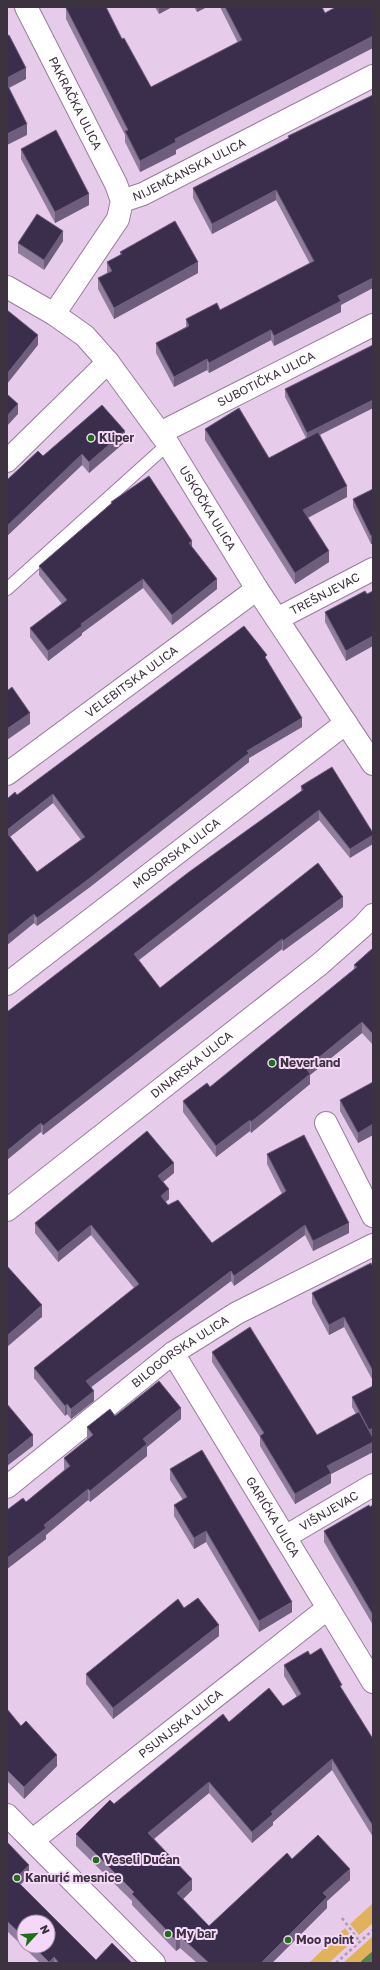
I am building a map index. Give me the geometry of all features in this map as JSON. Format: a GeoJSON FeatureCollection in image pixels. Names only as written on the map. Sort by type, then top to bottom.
{"type":"FeatureCollection","features":[{"type":"Feature","properties":{"kind":"street","name":"PAKRAČKA ULICA"},"geometry":{"type":"LineString","coordinates":[[26,7],[116,184],[122,201]]}},
{"type":"Feature","properties":{"kind":"street","name":"NIJEMČANSKA ULICA"},"geometry":{"type":"LineString","coordinates":[[54,314],[118,219],[122,201],[143,194],[373,76]]}},
{"type":"Feature","properties":{"kind":"street","name":"USKOČKA ULICA"},"geometry":{"type":"LineString","coordinates":[[7,287],[54,314],[85,336],[108,362],[164,438],[257,589],[373,764]]}},
{"type":"Feature","properties":{"kind":"street","name":"SUBOTIČKA ULICA"},"geometry":{"type":"LineString","coordinates":[[164,438],[373,325]]}},
{"type":"Feature","properties":{"kind":"street"},"geometry":{"type":"LineString","coordinates":[[7,461],[108,362]]}},
{"type":"Feature","properties":{"kind":"street","name":"TREŠNJEVAC"},"geometry":{"type":"LineString","coordinates":[[277,618],[373,569]]}},
{"type":"Feature","properties":{"kind":"street","name":"VELEBITSKA ULICA"},"geometry":{"type":"LineString","coordinates":[[7,774],[257,589]]}},
{"type":"Feature","properties":{"kind":"street","name":"MOSORSKA ULICA"},"geometry":{"type":"LineString","coordinates":[[7,984],[346,724]]}},
{"type":"Feature","properties":{"kind":"street","name":"DINARSKA ULICA"},"geometry":{"type":"LineString","coordinates":[[7,1210],[320,964],[363,926],[373,915]]}},
{"type":"Feature","properties":{"kind":"street"},"geometry":{"type":"LineString","coordinates":[[326,1123],[373,1216]]}},
{"type":"Feature","properties":{"kind":"street","name":"BILOGORSKA ULICA"},"geometry":{"type":"LineString","coordinates":[[7,1487],[173,1353],[237,1313],[373,1245]]}},
{"type":"Feature","properties":{"kind":"street","name":"GARIĆKA ULICA"},"geometry":{"type":"LineString","coordinates":[[173,1353],[373,1682]]}},
{"type":"Feature","properties":{"kind":"street","name":"VIŠNJEVAC"},"geometry":{"type":"LineString","coordinates":[[285,1537],[373,1484]]}},
{"type":"Feature","properties":{"kind":"street","name":"PSUNJSKA ULICA"},"geometry":{"type":"LineString","coordinates":[[33,1840],[328,1608]]}},
{"type":"Feature","properties":{"kind":"street"},"geometry":{"type":"LineString","coordinates":[[7,1815],[154,1963]]}},
{"type":"Feature","properties":{"kind":"lane"},"geometry":{"type":"LineString","coordinates":[[7,590],[164,438]]}},
{"type":"Feature","properties":{"kind":"path"},"geometry":{"type":"LineString","coordinates":[[342,1918],[360,1942]]}},
{"type":"Feature","properties":{"kind":"path"},"geometry":{"type":"LineString","coordinates":[[336,1963],[373,1930]]}},
{"type":"Feature","properties":{"kind":"shaded area"},"geometry":{"type":"Polygon","coordinates":[[[373,1903],[373,1923],[359,1935],[350,1924],[373,1903]]]}},
{"type":"Feature","properties":{"kind":"shaded area"},"geometry":{"type":"Polygon","coordinates":[[[345,1928],[354,1940],[329,1963],[309,1963],[345,1928]]]}},
{"type":"Feature","properties":{"kind":"shaded area"},"geometry":{"type":"Polygon","coordinates":[[[373,1936],[373,1963],[343,1963],[373,1936]]]}},
{"type":"Feature","properties":{"kind":"building"},"geometry":{"type":"Polygon","coordinates":[[[106,7],[122,39],[124,38],[151,87],[242,40],[225,7],[322,7],[325,13],[336,7],[373,7],[373,36],[175,139],[176,142],[140,161],[125,131],[128,130],[66,8],[106,7]]]}},
{"type":"Feature","properties":{"kind":"building"},"geometry":{"type":"Polygon","coordinates":[[[9,35],[26,68],[7,78],[7,36],[9,35]]]}},
{"type":"Feature","properties":{"kind":"building"},"geometry":{"type":"Polygon","coordinates":[[[7,84],[27,124],[7,134],[7,84]]]}},
{"type":"Feature","properties":{"kind":"building"},"geometry":{"type":"Polygon","coordinates":[[[373,95],[373,278],[338,296],[341,301],[274,336],[271,330],[209,363],[207,359],[174,377],[156,343],[189,326],[186,319],[217,303],[220,310],[314,261],[276,190],[212,224],[193,188],[289,138],[288,136],[373,95]]]}},
{"type":"Feature","properties":{"kind":"building"},"geometry":{"type":"Polygon","coordinates":[[[56,130],[89,194],[55,212],[21,149],[56,130]]]}},
{"type":"Feature","properties":{"kind":"building"},"geometry":{"type":"Polygon","coordinates":[[[37,214],[63,231],[44,260],[18,243],[37,214]]]}},
{"type":"Feature","properties":{"kind":"building"},"geometry":{"type":"Polygon","coordinates":[[[175,221],[198,262],[114,308],[98,278],[112,271],[107,262],[122,254],[120,252],[175,221]]]}},
{"type":"Feature","properties":{"kind":"building"},"geometry":{"type":"Polygon","coordinates":[[[7,310],[38,335],[7,374],[7,310]]]}},
{"type":"Feature","properties":{"kind":"building"},"geometry":{"type":"Polygon","coordinates":[[[373,345],[373,400],[307,433],[285,389],[373,345]]]}},
{"type":"Feature","properties":{"kind":"building"},"geometry":{"type":"Polygon","coordinates":[[[7,394],[18,404],[7,416],[7,394]]]}},
{"type":"Feature","properties":{"kind":"building"},"geometry":{"type":"Polygon","coordinates":[[[102,405],[125,431],[89,462],[82,454],[7,526],[7,480],[38,451],[43,456],[102,405]]]}},
{"type":"Feature","properties":{"kind":"building"},"geometry":{"type":"Polygon","coordinates":[[[239,408],[269,458],[318,432],[347,486],[303,510],[329,551],[295,573],[205,429],[239,408]]]}},
{"type":"Feature","properties":{"kind":"building"},"geometry":{"type":"Polygon","coordinates":[[[149,476],[192,541],[189,543],[217,579],[172,615],[143,579],[81,624],[82,626],[48,651],[30,628],[67,600],[39,566],[112,503],[111,502],[149,476]]]}},
{"type":"Feature","properties":{"kind":"building"},"geometry":{"type":"Polygon","coordinates":[[[373,489],[373,535],[371,536],[353,499],[373,489]]]}},
{"type":"Feature","properties":{"kind":"building"},"geometry":{"type":"Polygon","coordinates":[[[365,591],[367,594],[373,591],[373,636],[346,651],[325,612],[365,591]]]}},
{"type":"Feature","properties":{"kind":"building"},"geometry":{"type":"Polygon","coordinates":[[[244,626],[267,655],[265,657],[302,718],[247,751],[249,753],[90,878],[37,918],[34,914],[7,936],[7,833],[37,872],[85,837],[53,794],[7,830],[7,799],[15,792],[17,795],[244,626]]]}},
{"type":"Feature","properties":{"kind":"building"},"geometry":{"type":"Polygon","coordinates":[[[12,687],[30,713],[7,729],[7,691],[12,687]]]}},
{"type":"Feature","properties":{"kind":"building"},"geometry":{"type":"Polygon","coordinates":[[[332,767],[373,835],[350,849],[319,810],[134,954],[160,988],[318,863],[343,897],[283,941],[282,939],[43,1126],[41,1123],[7,1151],[7,1012],[189,872],[303,790],[301,786],[332,767]]]}},
{"type":"Feature","properties":{"kind":"building"},"geometry":{"type":"Polygon","coordinates":[[[373,948],[373,1034],[362,1022],[306,1068],[310,1074],[251,1122],[250,1120],[216,1146],[183,1101],[207,1083],[210,1087],[357,967],[354,965],[373,948]]]}},
{"type":"Feature","properties":{"kind":"building"},"geometry":{"type":"Polygon","coordinates":[[[373,1082],[373,1124],[358,1133],[340,1100],[373,1082]]]}},
{"type":"Feature","properties":{"kind":"building"},"geometry":{"type":"Polygon","coordinates":[[[147,1131],[174,1163],[158,1176],[169,1189],[161,1196],[168,1205],[178,1200],[212,1243],[286,1191],[267,1154],[304,1135],[349,1223],[313,1241],[305,1225],[234,1276],[231,1271],[86,1381],[94,1391],[71,1409],[67,1404],[65,1406],[34,1368],[139,1284],[91,1225],[58,1252],[35,1223],[147,1131]]]}},
{"type":"Feature","properties":{"kind":"building"},"geometry":{"type":"Polygon","coordinates":[[[371,1263],[373,1267],[373,1371],[344,1317],[329,1325],[312,1293],[371,1263]]]}},
{"type":"Feature","properties":{"kind":"building"},"geometry":{"type":"Polygon","coordinates":[[[7,1266],[42,1305],[7,1336],[7,1266]]]}},
{"type":"Feature","properties":{"kind":"building"},"geometry":{"type":"Polygon","coordinates":[[[250,1327],[317,1435],[359,1412],[373,1438],[373,1442],[327,1466],[331,1473],[295,1494],[260,1436],[264,1433],[212,1352],[250,1327]]]}},
{"type":"Feature","properties":{"kind":"building"},"geometry":{"type":"Polygon","coordinates":[[[159,1381],[181,1408],[143,1439],[147,1444],[90,1491],[88,1489],[44,1525],[46,1528],[7,1558],[7,1510],[23,1498],[26,1502],[70,1466],[64,1458],[93,1435],[87,1427],[110,1409],[115,1416],[159,1381]]]}},
{"type":"Feature","properties":{"kind":"building"},"geometry":{"type":"Polygon","coordinates":[[[373,1386],[373,1428],[369,1430],[352,1397],[373,1386]]]}},
{"type":"Feature","properties":{"kind":"building"},"geometry":{"type":"Polygon","coordinates":[[[7,1404],[33,1435],[7,1456],[7,1404]]]}},
{"type":"Feature","properties":{"kind":"building"},"geometry":{"type":"Polygon","coordinates":[[[202,1450],[292,1602],[259,1621],[206,1531],[194,1538],[174,1505],[187,1497],[170,1469],[202,1450]]]}},
{"type":"Feature","properties":{"kind":"building"},"geometry":{"type":"Polygon","coordinates":[[[369,1505],[370,1507],[373,1505],[373,1615],[324,1531],[369,1505]]]}},
{"type":"Feature","properties":{"kind":"building"},"geometry":{"type":"Polygon","coordinates":[[[198,1598],[219,1625],[113,1708],[86,1674],[178,1599],[184,1608],[198,1598]]]}},
{"type":"Feature","properties":{"kind":"building"},"geometry":{"type":"Polygon","coordinates":[[[321,1648],[342,1685],[340,1686],[373,1739],[373,1826],[332,1759],[271,1812],[273,1814],[252,1832],[209,1782],[148,1833],[192,1879],[177,1893],[209,1926],[287,1853],[292,1859],[318,1835],[350,1869],[323,1893],[327,1897],[261,1963],[209,1963],[180,1936],[176,1940],[132,1894],[134,1892],[76,1834],[110,1800],[114,1804],[223,1714],[229,1722],[269,1688],[283,1706],[301,1694],[284,1665],[308,1651],[310,1655],[321,1648]]]}},
{"type":"Feature","properties":{"kind":"building"},"geometry":{"type":"Polygon","coordinates":[[[7,1709],[21,1726],[26,1721],[57,1755],[24,1787],[7,1770],[7,1709]]]}},
{"type":"Feature","properties":{"kind":"building"},"geometry":{"type":"Polygon","coordinates":[[[7,1842],[29,1865],[15,1879],[50,1914],[16,1914],[16,1929],[7,1921],[7,1842]]]}},
{"type":"Feature","properties":{"kind":"building"},"geometry":{"type":"Polygon","coordinates":[[[56,1920],[96,1960],[112,1943],[132,1963],[59,1963],[54,1957],[49,1962],[41,1954],[56,1954],[56,1920]]]}},
{"type":"Feature","properties":{"kind":"waterway"},"geometry":{"type":"LineString","coordinates":[[365,1963],[373,1956]]}},
{"type":"Feature","properties":{"kind":"place","name":"Kliper"},"geometry":{"type":"Point","coordinates":[91,438]}},
{"type":"Feature","properties":{"kind":"place","name":"Neverland"},"geometry":{"type":"Point","coordinates":[272,1063]}},
{"type":"Feature","properties":{"kind":"place","name":"Veseli Dućan"},"geometry":{"type":"Point","coordinates":[96,1860]}},
{"type":"Feature","properties":{"kind":"place","name":"Kanurić mesnice"},"geometry":{"type":"Point","coordinates":[17,1878]}},
{"type":"Feature","properties":{"kind":"place","name":"My bar"},"geometry":{"type":"Point","coordinates":[168,1934]}},
{"type":"Feature","properties":{"kind":"place","name":"Moo point"},"geometry":{"type":"Point","coordinates":[288,1940]}}]}
